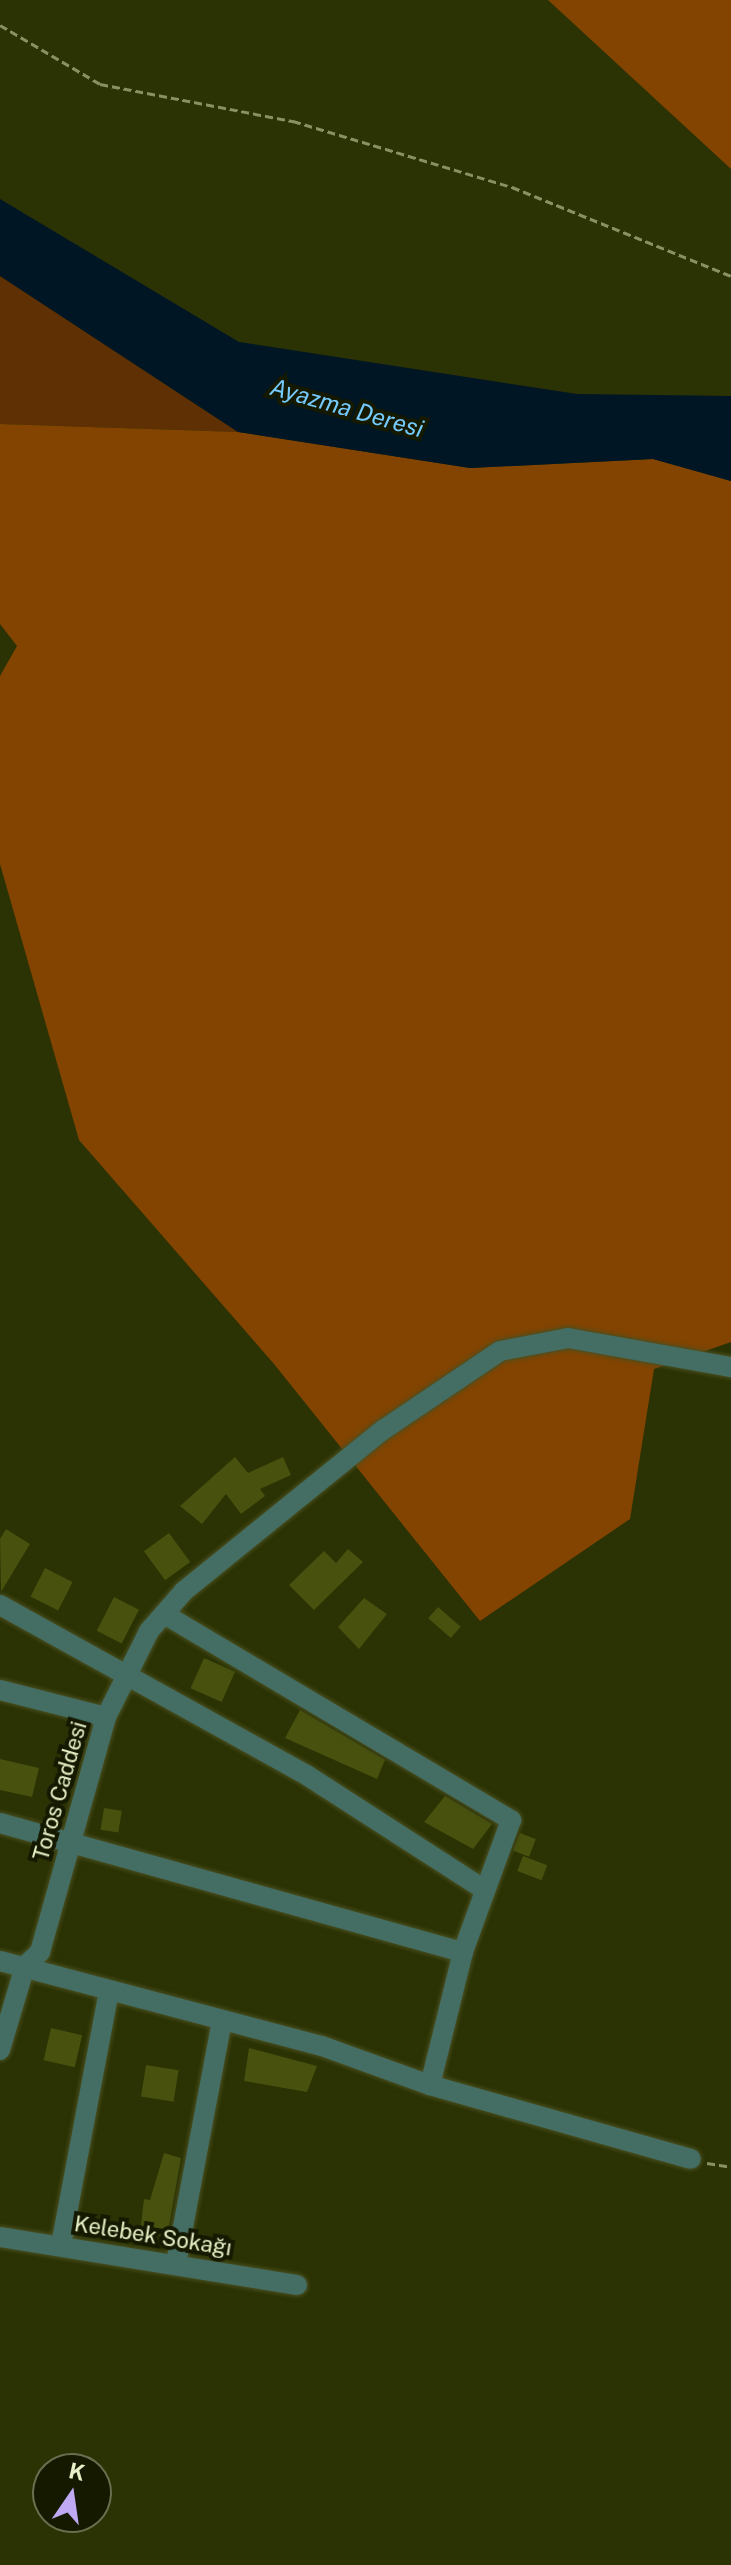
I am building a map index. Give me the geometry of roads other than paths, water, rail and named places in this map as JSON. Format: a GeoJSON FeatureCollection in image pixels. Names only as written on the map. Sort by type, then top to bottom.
{"type":"FeatureCollection","features":[{"type":"Feature","properties":{"kind":"street","name":"Toros Caddesi"},"geometry":{"type":"LineString","coordinates":[[0,2050],[25,1966],[40,1952],[106,1717],[122,1676],[164,1614],[229,1549],[383,1430],[500,1351],[568,1338],[731,1367]]}},
{"type":"Feature","properties":{"kind":"street"},"geometry":{"type":"LineString","coordinates":[[0,1605],[122,1676],[308,1776],[482,1888]]}},
{"type":"Feature","properties":{"kind":"street"},"geometry":{"type":"LineString","coordinates":[[164,1614],[505,1810],[511,1820],[482,1888],[430,2085]]}},
{"type":"Feature","properties":{"kind":"street"},"geometry":{"type":"LineString","coordinates":[[0,1690],[106,1717]]}},
{"type":"Feature","properties":{"kind":"street"},"geometry":{"type":"LineString","coordinates":[[0,1823],[463,1952]]}},
{"type":"Feature","properties":{"kind":"street"},"geometry":{"type":"LineString","coordinates":[[0,1961],[222,2020],[430,2085],[691,2159]]}},
{"type":"Feature","properties":{"kind":"street"},"geometry":{"type":"LineString","coordinates":[[61,2245],[109,1991]]}},
{"type":"Feature","properties":{"kind":"street"},"geometry":{"type":"LineString","coordinates":[[176,2264],[222,2020]]}},
{"type":"Feature","properties":{"kind":"street","name":"Kelebek Sokağı"},"geometry":{"type":"LineString","coordinates":[[0,2237],[297,2285]]}},
{"type":"Feature","properties":{"kind":"water","name":"Ayazma Deresi"},"geometry":{"type":"Polygon","coordinates":[[[0,199],[239,342],[577,394],[731,396],[731,481],[653,459],[470,468],[238,432],[0,276],[0,199]]]}}]}
